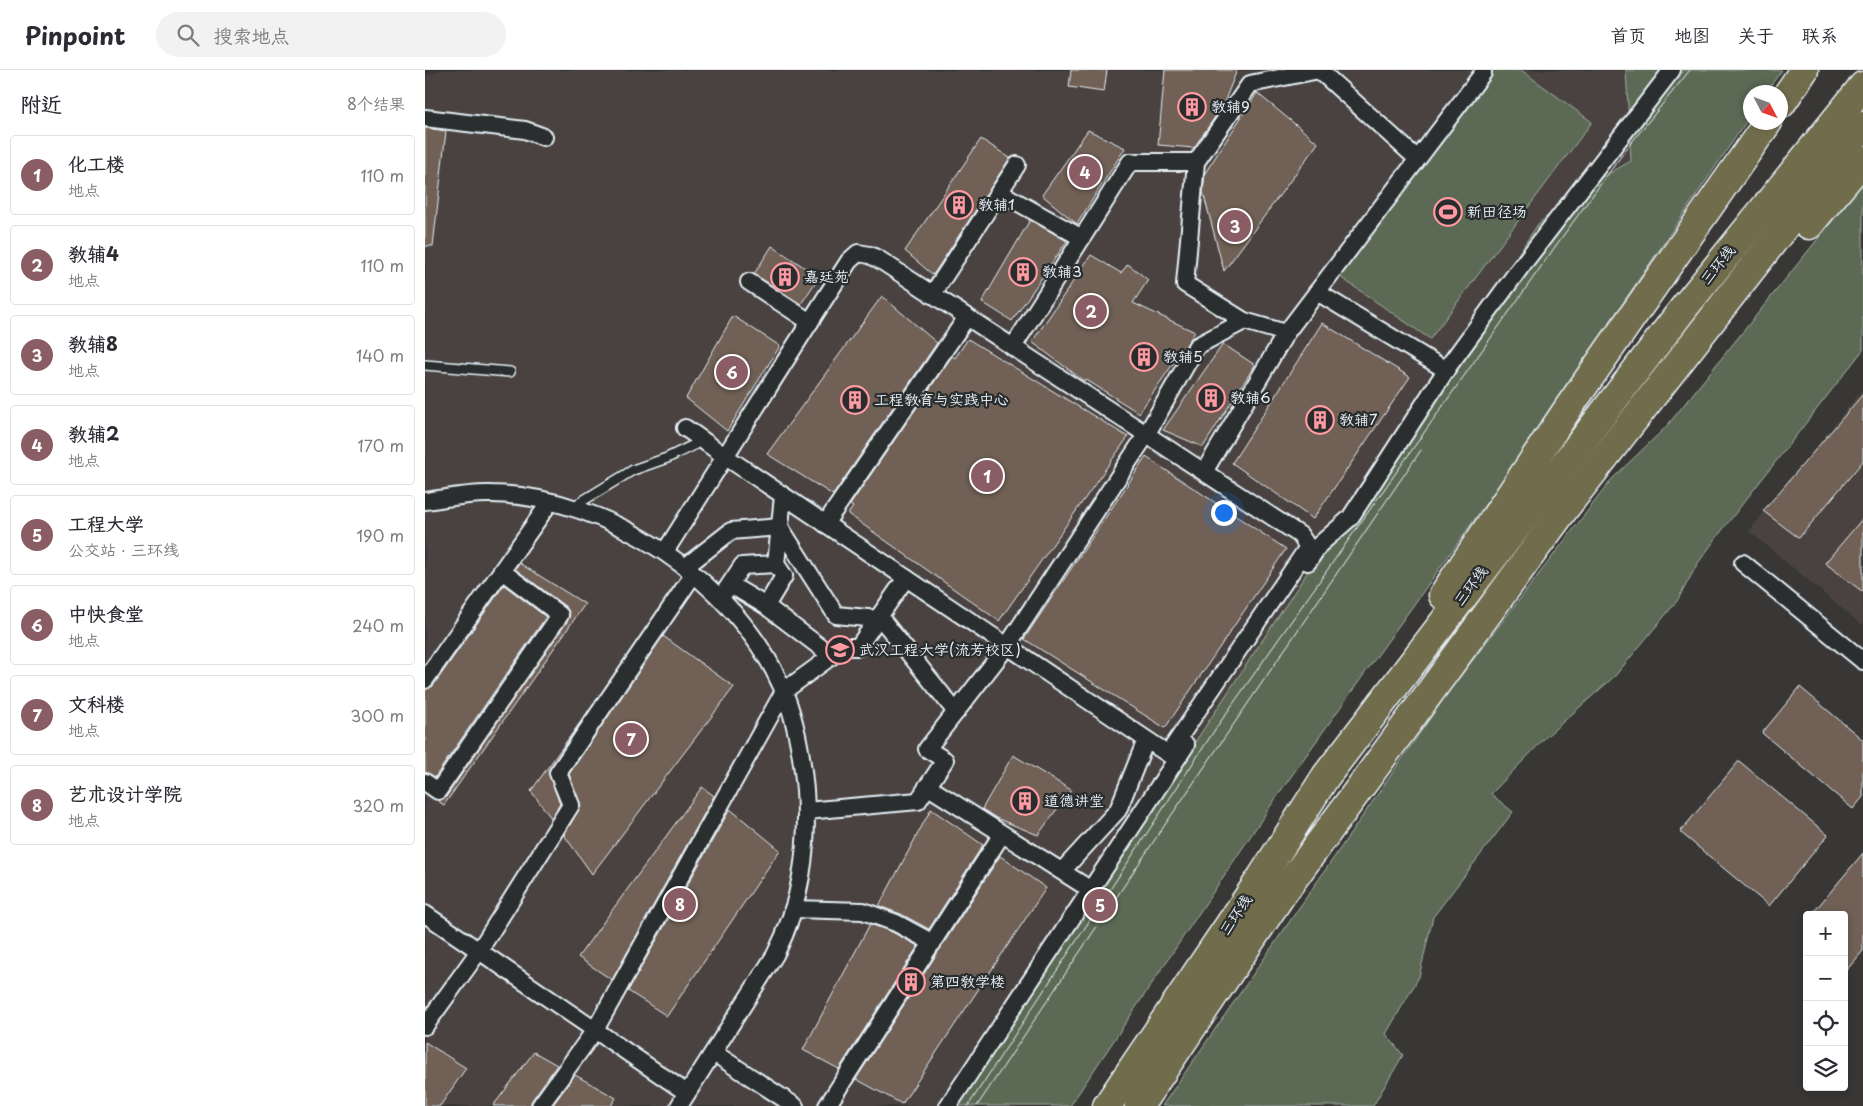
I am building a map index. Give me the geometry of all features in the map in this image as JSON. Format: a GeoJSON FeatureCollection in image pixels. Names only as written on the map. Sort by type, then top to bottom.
{"type":"FeatureCollection","features":[{"type":"Feature","properties":{"kind":"highway"},"geometry":{"type":"LineString","coordinates":[[1788,94],[1804,70]]}},
{"type":"Feature","properties":{"kind":"highway","name":"三环线"},"geometry":{"type":"LineString","coordinates":[[1107,1106],[1261,878],[1326,776],[1683,309],[1863,86]]}},
{"type":"Feature","properties":{"kind":"highway","name":"三环线"},"geometry":{"type":"LineString","coordinates":[[1139,1106],[1282,894],[1580,488],[1863,126]]}},
{"type":"Feature","properties":{"kind":"highway"},"geometry":{"type":"LineString","coordinates":[[1326,776],[1536,457],[1762,130]]}},
{"type":"Feature","properties":{"kind":"highway"},"geometry":{"type":"LineString","coordinates":[[1580,488],[1649,420],[1863,160]]}},
{"type":"Feature","properties":{"kind":"street"},"geometry":{"type":"LineString","coordinates":[[1286,333],[1244,320],[1185,284],[1196,162],[1250,84],[1319,70],[1413,155]]}},
{"type":"Feature","properties":{"kind":"street"},"geometry":{"type":"LineString","coordinates":[[948,1106],[1319,545],[1350,518],[1446,370],[1520,268],[1673,70]]}},
{"type":"Feature","properties":{"kind":"street"},"geometry":{"type":"LineString","coordinates":[[1204,472],[1286,333],[1483,73]]}},
{"type":"Feature","properties":{"kind":"street"},"geometry":{"type":"LineString","coordinates":[[425,118],[525,130],[544,137]]}},
{"type":"Feature","properties":{"kind":"street"},"geometry":{"type":"LineString","coordinates":[[1013,348],[1130,162],[1196,162]]}},
{"type":"Feature","properties":{"kind":"street"},"geometry":{"type":"LineString","coordinates":[[932,295],[1017,165]]}},
{"type":"Feature","properties":{"kind":"street"},"geometry":{"type":"LineString","coordinates":[[999,192],[1082,238]]}},
{"type":"Feature","properties":{"kind":"street"},"geometry":{"type":"LineString","coordinates":[[666,550],[725,456],[849,261],[858,254],[870,255],[1204,472],[1300,535],[1308,547],[1168,754],[783,496],[725,456],[704,440],[685,428]]}},
{"type":"Feature","properties":{"kind":"street"},"geometry":{"type":"LineString","coordinates":[[749,282],[810,322]]}},
{"type":"Feature","properties":{"kind":"street"},"geometry":{"type":"LineString","coordinates":[[1317,292],[1446,370]]}},
{"type":"Feature","properties":{"kind":"street"},"geometry":{"type":"LineString","coordinates":[[825,524],[967,318]]}},
{"type":"Feature","properties":{"kind":"street"},"geometry":{"type":"LineString","coordinates":[[806,811],[918,801],[945,760],[927,749],[1007,646],[1147,435],[1197,346],[1244,320]]}},
{"type":"Feature","properties":{"kind":"street"},"geometry":{"type":"LineString","coordinates":[[425,501],[461,495],[494,494],[550,502],[609,520],[666,550],[719,598],[750,630],[784,691],[795,727],[803,770],[806,811],[805,850],[787,932],[775,955],[714,1053],[683,1099],[595,1030],[425,914]]}},
{"type":"Feature","properties":{"kind":"street"},"geometry":{"type":"LineString","coordinates":[[766,606],[784,576],[776,564],[783,496]]}},
{"type":"Feature","properties":{"kind":"street"},"geometry":{"type":"LineString","coordinates":[[425,680],[550,502]]}},
{"type":"Feature","properties":{"kind":"street"},"geometry":{"type":"LineString","coordinates":[[780,527],[836,615],[879,617],[956,712]]}},
{"type":"Feature","properties":{"kind":"street"},"geometry":{"type":"LineString","coordinates":[[425,1026],[479,951],[571,805],[558,773],[689,571],[731,531],[780,527]]}},
{"type":"Feature","properties":{"kind":"street"},"geometry":{"type":"LineString","coordinates":[[1743,563],[1863,661]]}},
{"type":"Feature","properties":{"kind":"street"},"geometry":{"type":"LineString","coordinates":[[719,598],[731,585],[742,566],[776,564]]}},
{"type":"Feature","properties":{"kind":"street"},"geometry":{"type":"LineString","coordinates":[[425,782],[439,791],[560,615],[502,571]]}},
{"type":"Feature","properties":{"kind":"street"},"geometry":{"type":"LineString","coordinates":[[540,1106],[595,1030],[784,691],[844,647],[858,648],[906,578]]}},
{"type":"Feature","properties":{"kind":"street"},"geometry":{"type":"LineString","coordinates":[[731,585],[766,606],[831,656]]}},
{"type":"Feature","properties":{"kind":"street"},"geometry":{"type":"LineString","coordinates":[[1062,871],[1118,810],[1146,740]]}},
{"type":"Feature","properties":{"kind":"street"},"geometry":{"type":"LineString","coordinates":[[927,786],[1091,890]]}},
{"type":"Feature","properties":{"kind":"street"},"geometry":{"type":"LineString","coordinates":[[1118,810],[1136,821]]}},
{"type":"Feature","properties":{"kind":"street"},"geometry":{"type":"LineString","coordinates":[[827,1106],[1002,834]]}},
{"type":"Feature","properties":{"kind":"street"},"geometry":{"type":"LineString","coordinates":[[793,909],[863,911],[896,923],[933,943]]}},
{"type":"Feature","properties":{"kind":"street"},"geometry":{"type":"LineString","coordinates":[[714,1053],[795,1106]]}},
{"type":"Feature","properties":{"kind":"lane"},"geometry":{"type":"LineString","coordinates":[[425,365],[510,372]]}},
{"type":"Feature","properties":{"kind":"lane"},"geometry":{"type":"LineString","coordinates":[[571,508],[633,470],[667,458],[704,440]]}},
{"type":"Feature","properties":{"kind":"shaded area","name":"武汉工程大学(流芳校区)"},"geometry":{"type":"Polygon","coordinates":[[[441,70],[1626,70],[1631,161],[1576,192],[954,1106],[425,1106],[425,76],[441,70]]]}},
{"type":"Feature","properties":{"kind":"shaded area"},"geometry":{"type":"Polygon","coordinates":[[[1863,389],[1863,626],[1749,531],[1863,389]]]}},
{"type":"Feature","properties":{"kind":"green space","name":"新田径场"},"geometry":{"type":"Polygon","coordinates":[[[1476,70],[1521,70],[1592,122],[1430,339],[1327,268],[1476,70]]]}},
{"type":"Feature","properties":{"kind":"green space"},"geometry":{"type":"Polygon","coordinates":[[[1626,70],[1782,70],[1771,85],[1743,85],[1743,126],[1502,481],[1280,792],[1070,1106],[954,1106],[1538,224],[1576,192],[1631,161],[1626,70]]]}},
{"type":"Feature","properties":{"kind":"green space"},"geometry":{"type":"Polygon","coordinates":[[[1863,183],[1863,350],[1723,529],[1698,563],[1677,601],[1615,676],[1547,736],[1491,794],[1513,812],[1433,917],[1419,977],[1386,1034],[1403,1055],[1373,1106],[1162,1106],[1449,691],[1612,479],[1666,427],[1863,183]]]}},
{"type":"Feature","properties":{"kind":"building"},"geometry":{"type":"Polygon","coordinates":[[[1071,70],[1107,70],[1104,92],[1069,87],[1071,70]]]}},
{"type":"Feature","properties":{"kind":"building","name":"教辅9"},"geometry":{"type":"Polygon","coordinates":[[[1165,70],[1237,70],[1223,105],[1194,148],[1158,145],[1165,70]]]}},
{"type":"Feature","properties":{"kind":"building"},"geometry":{"type":"Polygon","coordinates":[[[1257,93],[1318,143],[1224,271],[1203,192],[1205,173],[1257,93]]]}},
{"type":"Feature","properties":{"kind":"building"},"geometry":{"type":"Polygon","coordinates":[[[425,128],[446,131],[433,246],[425,246],[425,128]]]}},
{"type":"Feature","properties":{"kind":"building"},"geometry":{"type":"Polygon","coordinates":[[[1088,130],[1125,148],[1077,224],[1042,195],[1088,130]]]}},
{"type":"Feature","properties":{"kind":"building","name":"教辅1"},"geometry":{"type":"Polygon","coordinates":[[[981,139],[1010,158],[933,275],[905,251],[981,139]]]}},
{"type":"Feature","properties":{"kind":"building","name":"教辅3"},"geometry":{"type":"Polygon","coordinates":[[[1030,220],[1067,241],[1012,321],[982,302],[1030,220]]]}},
{"type":"Feature","properties":{"kind":"building","name":"嘉廷苑"},"geometry":{"type":"Polygon","coordinates":[[[772,246],[819,277],[801,304],[754,274],[772,246]]]}},
{"type":"Feature","properties":{"kind":"building"},"geometry":{"type":"Polygon","coordinates":[[[1091,255],[1121,273],[1128,264],[1148,280],[1133,303],[1195,332],[1139,413],[1085,379],[1084,381],[1032,342],[1091,255]]]}},
{"type":"Feature","properties":{"kind":"building","name":"工程教育与实践中心"},"geometry":{"type":"Polygon","coordinates":[[[882,296],[937,343],[833,495],[767,454],[882,296]]]}},
{"type":"Feature","properties":{"kind":"building"},"geometry":{"type":"Polygon","coordinates":[[[733,316],[780,346],[727,431],[686,398],[733,316]]]}},
{"type":"Feature","properties":{"kind":"building","name":"教辅7"},"geometry":{"type":"Polygon","coordinates":[[[1322,323],[1410,377],[1313,519],[1232,463],[1322,323]]]}},
{"type":"Feature","properties":{"kind":"building"},"geometry":{"type":"Polygon","coordinates":[[[968,339],[1128,437],[999,621],[848,514],[853,507],[850,505],[952,356],[955,358],[968,339]]]}},
{"type":"Feature","properties":{"kind":"building","name":"教辅6"},"geometry":{"type":"Polygon","coordinates":[[[1223,344],[1255,365],[1203,447],[1163,430],[1223,344]]]}},
{"type":"Feature","properties":{"kind":"building"},"geometry":{"type":"Polygon","coordinates":[[[1863,394],[1863,461],[1799,538],[1763,511],[1863,394]]]}},
{"type":"Feature","properties":{"kind":"building"},"geometry":{"type":"Polygon","coordinates":[[[1146,457],[1286,549],[1165,728],[1024,639],[1146,457]]]}},
{"type":"Feature","properties":{"kind":"building"},"geometry":{"type":"Polygon","coordinates":[[[1863,518],[1863,592],[1825,563],[1863,518]]]}},
{"type":"Feature","properties":{"kind":"building"},"geometry":{"type":"Polygon","coordinates":[[[519,563],[585,604],[444,805],[438,801],[446,797],[570,616],[566,607],[515,569],[519,563]]]}},
{"type":"Feature","properties":{"kind":"building"},"geometry":{"type":"Polygon","coordinates":[[[504,585],[546,617],[435,777],[425,772],[425,690],[433,686],[504,585]]]}},
{"type":"Feature","properties":{"kind":"building"},"geometry":{"type":"Polygon","coordinates":[[[663,636],[734,687],[592,874],[564,835],[581,806],[569,774],[663,636]]]}},
{"type":"Feature","properties":{"kind":"building"},"geometry":{"type":"Polygon","coordinates":[[[1800,687],[1863,740],[1863,797],[1853,809],[1762,733],[1800,687]]]}},
{"type":"Feature","properties":{"kind":"building"},"geometry":{"type":"Polygon","coordinates":[[[589,710],[548,771],[560,804],[551,818],[531,791],[589,710]]]}},
{"type":"Feature","properties":{"kind":"building","name":"道德讲堂"},"geometry":{"type":"Polygon","coordinates":[[[1013,755],[1071,790],[1038,835],[996,818],[982,809],[1013,755]]]}},
{"type":"Feature","properties":{"kind":"building"},"geometry":{"type":"Polygon","coordinates":[[[1739,761],[1828,835],[1769,906],[1680,832],[1739,761]]]}},
{"type":"Feature","properties":{"kind":"building"},"geometry":{"type":"Polygon","coordinates":[[[702,787],[714,796],[612,980],[578,957],[702,787]]]}},
{"type":"Feature","properties":{"kind":"building"},"geometry":{"type":"Polygon","coordinates":[[[730,809],[780,850],[667,1016],[628,991],[730,809]]]}},
{"type":"Feature","properties":{"kind":"building"},"geometry":{"type":"Polygon","coordinates":[[[931,809],[983,845],[929,929],[901,914],[879,906],[931,809]]]}},
{"type":"Feature","properties":{"kind":"building"},"geometry":{"type":"Polygon","coordinates":[[[1863,853],[1863,951],[1848,968],[1848,911],[1814,911],[1863,853]]]}},
{"type":"Feature","properties":{"kind":"building"},"geometry":{"type":"Polygon","coordinates":[[[1000,856],[1046,888],[902,1104],[856,1079],[1000,856]]]}},
{"type":"Feature","properties":{"kind":"building"},"geometry":{"type":"Polygon","coordinates":[[[870,924],[892,932],[918,946],[839,1069],[803,1050],[870,924]]]}},
{"type":"Feature","properties":{"kind":"building"},"geometry":{"type":"Polygon","coordinates":[[[425,1042],[466,1068],[440,1106],[425,1106],[425,1042]]]}},
{"type":"Feature","properties":{"kind":"building"},"geometry":{"type":"Polygon","coordinates":[[[534,1052],[557,1065],[532,1100],[530,1106],[493,1106],[534,1052]]]}},
{"type":"Feature","properties":{"kind":"building"},"geometry":{"type":"Polygon","coordinates":[[[575,1075],[616,1098],[611,1106],[552,1106],[575,1075]]]}},
{"type":"Feature","properties":{"kind":"tram line"},"geometry":{"type":"LineString","coordinates":[[968,1106],[1216,728],[1557,244],[1627,148],[1690,70]]}},
{"type":"Feature","properties":{"kind":"tram line"},"geometry":{"type":"LineString","coordinates":[[977,1106],[1158,835],[1421,450]]}},
{"type":"Feature","properties":{"kind":"place","name":"教辅9"},"geometry":{"type":"Point","coordinates":[1192,107]}},
{"type":"Feature","properties":{"kind":"place","name":"教辅2"},"geometry":{"type":"Point","coordinates":[1085,172]}},
{"type":"Feature","properties":{"kind":"place","name":"教辅1"},"geometry":{"type":"Point","coordinates":[959,205]}},
{"type":"Feature","properties":{"kind":"place","name":"新田径场"},"geometry":{"type":"Point","coordinates":[1448,212]}},
{"type":"Feature","properties":{"kind":"place","name":"教辅8"},"geometry":{"type":"Point","coordinates":[1235,226]}},
{"type":"Feature","properties":{"kind":"place","name":"教辅3"},"geometry":{"type":"Point","coordinates":[1023,272]}},
{"type":"Feature","properties":{"kind":"place","name":"嘉廷苑"},"geometry":{"type":"Point","coordinates":[785,277]}},
{"type":"Feature","properties":{"kind":"place","name":"教辅4"},"geometry":{"type":"Point","coordinates":[1091,311]}},
{"type":"Feature","properties":{"kind":"place","name":"教辅5"},"geometry":{"type":"Point","coordinates":[1144,357]}},
{"type":"Feature","properties":{"kind":"place","name":"中快食堂"},"geometry":{"type":"Point","coordinates":[732,372]}},
{"type":"Feature","properties":{"kind":"place","name":"教辅6"},"geometry":{"type":"Point","coordinates":[1211,398]}},
{"type":"Feature","properties":{"kind":"place","name":"工程教育与实践中心"},"geometry":{"type":"Point","coordinates":[855,400]}},
{"type":"Feature","properties":{"kind":"place","name":"教辅7"},"geometry":{"type":"Point","coordinates":[1320,420]}},
{"type":"Feature","properties":{"kind":"place","name":"化工楼"},"geometry":{"type":"Point","coordinates":[987,476]}},
{"type":"Feature","properties":{"kind":"place","name":"武汉工程大学(流芳校区)"},"geometry":{"type":"Point","coordinates":[840,650]}},
{"type":"Feature","properties":{"kind":"place","name":"文科楼"},"geometry":{"type":"Point","coordinates":[631,739]}},
{"type":"Feature","properties":{"kind":"place","name":"道德讲堂"},"geometry":{"type":"Point","coordinates":[1025,801]}},
{"type":"Feature","properties":{"kind":"place","name":"艺术设计学院"},"geometry":{"type":"Point","coordinates":[680,904]}},
{"type":"Feature","properties":{"kind":"place","name":"工程大学"},"geometry":{"type":"Point","coordinates":[1100,905]}},
{"type":"Feature","properties":{"kind":"place","name":"第四教学楼"},"geometry":{"type":"Point","coordinates":[911,982]}}]}
